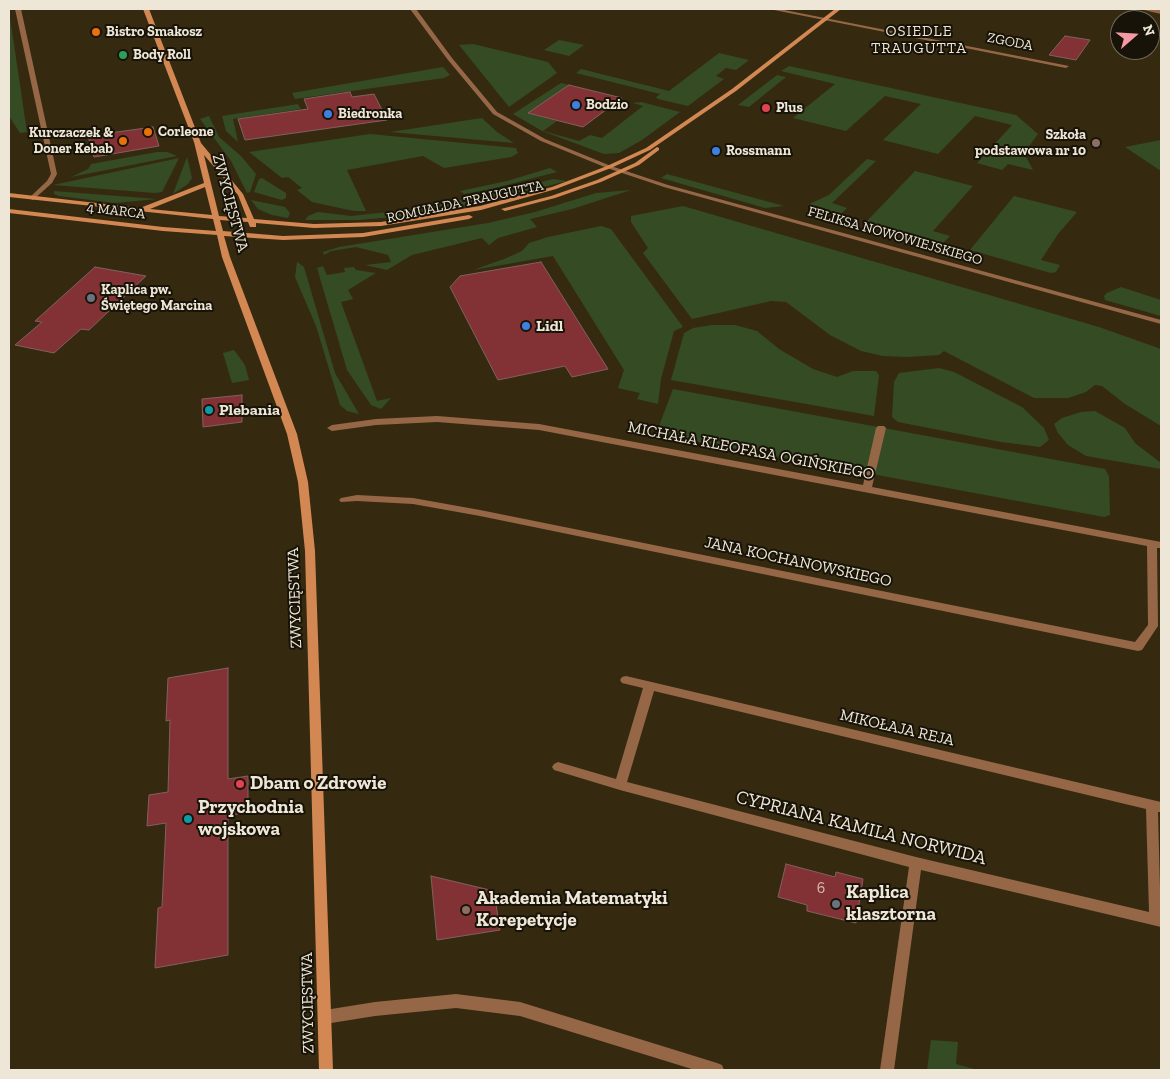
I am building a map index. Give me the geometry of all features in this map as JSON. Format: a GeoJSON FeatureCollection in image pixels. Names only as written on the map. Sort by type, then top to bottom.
{"type":"FeatureCollection","features":[{"type":"Feature","properties":{"kind":"main road","name":"ZWYCIĘSTWA"},"geometry":{"type":"LineString","coordinates":[[146,9],[196,142],[226,257],[292,434],[306,504],[311,566],[326,1070]]}},
{"type":"Feature","properties":{"kind":"main road","name":"ROMUALDA TRAUGUTTA"},"geometry":{"type":"LineString","coordinates":[[217,218],[251,222],[333,226],[420,219],[525,197],[609,168],[668,137],[734,90],[838,9]]}},
{"type":"Feature","properties":{"kind":"main road","name":"ROMUALDA TRAUGUTTA"},"geometry":{"type":"LineString","coordinates":[[220,235],[298,238],[340,236],[418,227],[545,199],[622,171],[648,157],[668,137]]}},
{"type":"Feature","properties":{"kind":"main road","name":"ZWYCIĘSTWA"},"geometry":{"type":"LineString","coordinates":[[196,142],[241,196],[257,237]]}},
{"type":"Feature","properties":{"kind":"main road"},"geometry":{"type":"LineString","coordinates":[[140,210],[207,184]]}},
{"type":"Feature","properties":{"kind":"main road","name":"4 MARCA"},"geometry":{"type":"LineString","coordinates":[[9,195],[217,218]]}},
{"type":"Feature","properties":{"kind":"main road","name":"4 MARCA"},"geometry":{"type":"LineString","coordinates":[[9,210],[220,235]]}},
{"type":"Feature","properties":{"kind":"street"},"geometry":{"type":"LineString","coordinates":[[18,9],[54,174],[50,182],[33,198]]}},
{"type":"Feature","properties":{"kind":"street","name":"FELIKSA NOWOWIEJSKIEGO"},"geometry":{"type":"LineString","coordinates":[[413,9],[450,59],[495,113],[543,140],[609,168],[666,186],[1161,322]]}},
{"type":"Feature","properties":{"kind":"street","name":"ZGODA"},"geometry":{"type":"LineString","coordinates":[[772,9],[1066,66]]}},
{"type":"Feature","properties":{"kind":"street"},"geometry":{"type":"LineString","coordinates":[[1146,9],[1161,12]]}},
{"type":"Feature","properties":{"kind":"street","name":"MICHAŁA KLEOFASA OGIŃSKIEGO"},"geometry":{"type":"LineString","coordinates":[[332,428],[412,419],[512,423],[592,435],[1157,544]]}},
{"type":"Feature","properties":{"kind":"street"},"geometry":{"type":"LineString","coordinates":[[867,488],[881,428]]}},
{"type":"Feature","properties":{"kind":"street","name":"JANA KOCHANOWSKIEGO"},"geometry":{"type":"LineString","coordinates":[[344,500],[357,498],[413,501],[480,513],[1138,647],[1154,626],[1157,544]]}},
{"type":"Feature","properties":{"kind":"street","name":"MIKOŁAJA REJA"},"geometry":{"type":"LineString","coordinates":[[626,680],[649,687],[1157,806]]}},
{"type":"Feature","properties":{"kind":"street"},"geometry":{"type":"LineString","coordinates":[[620,785],[649,687]]}},
{"type":"Feature","properties":{"kind":"street","name":"CYPRIANA KAMILA NORWIDA"},"geometry":{"type":"LineString","coordinates":[[558,767],[916,863],[1158,920],[1157,806]]}},
{"type":"Feature","properties":{"kind":"street"},"geometry":{"type":"LineString","coordinates":[[887,1070],[916,863]]}},
{"type":"Feature","properties":{"kind":"street"},"geometry":{"type":"LineString","coordinates":[[325,1017],[375,1009],[456,1001],[520,1009],[717,1070]]}},
{"type":"Feature","properties":{"kind":"green space"},"geometry":{"type":"Polygon","coordinates":[[[9,11],[27,132],[20,133],[9,116],[9,11]]]}},
{"type":"Feature","properties":{"kind":"green space"},"geometry":{"type":"Polygon","coordinates":[[[559,40],[584,45],[569,56],[544,50],[559,40]]]}},
{"type":"Feature","properties":{"kind":"green space"},"geometry":{"type":"Polygon","coordinates":[[[473,44],[548,62],[557,73],[509,107],[459,45],[473,44]]]}},
{"type":"Feature","properties":{"kind":"green space"},"geometry":{"type":"Polygon","coordinates":[[[719,53],[749,60],[736,70],[726,68],[716,76],[724,79],[688,106],[658,99],[656,97],[660,94],[576,73],[581,69],[669,91],[719,53]]]}},
{"type":"Feature","properties":{"kind":"green space"},"geometry":{"type":"Polygon","coordinates":[[[789,66],[1016,115],[1038,134],[1024,153],[1033,170],[1008,164],[1002,170],[977,163],[1012,125],[975,116],[938,154],[883,140],[921,104],[885,96],[846,131],[793,118],[835,84],[781,71],[789,66]]]}},
{"type":"Feature","properties":{"kind":"green space"},"geometry":{"type":"Polygon","coordinates":[[[443,67],[450,75],[444,78],[295,99],[292,93],[443,67]]]}},
{"type":"Feature","properties":{"kind":"green space"},"geometry":{"type":"Polygon","coordinates":[[[777,75],[786,77],[749,107],[738,105],[777,75]]]}},
{"type":"Feature","properties":{"kind":"green space"},"geometry":{"type":"Polygon","coordinates":[[[561,83],[569,85],[529,113],[557,121],[543,131],[579,141],[590,135],[602,138],[643,106],[633,103],[641,102],[680,112],[642,140],[619,153],[604,154],[542,131],[513,114],[561,83]]]}},
{"type":"Feature","properties":{"kind":"green space"},"geometry":{"type":"Polygon","coordinates":[[[298,104],[301,109],[233,119],[238,142],[226,131],[222,116],[298,104]]]}},
{"type":"Feature","properties":{"kind":"green space"},"geometry":{"type":"Polygon","coordinates":[[[209,116],[219,137],[241,156],[256,174],[250,192],[247,193],[231,161],[200,119],[209,116]]]}},
{"type":"Feature","properties":{"kind":"green space"},"geometry":{"type":"Polygon","coordinates":[[[482,118],[497,132],[514,143],[390,132],[482,118]]]}},
{"type":"Feature","properties":{"kind":"green space"},"geometry":{"type":"Polygon","coordinates":[[[370,134],[516,148],[518,153],[511,157],[444,168],[423,156],[347,170],[366,211],[354,211],[312,202],[297,190],[302,188],[288,177],[282,178],[249,152],[370,134]]]}},
{"type":"Feature","properties":{"kind":"green space"},"geometry":{"type":"Polygon","coordinates":[[[1161,140],[1161,171],[1125,147],[1161,140]]]}},
{"type":"Feature","properties":{"kind":"green space"},"geometry":{"type":"Polygon","coordinates":[[[157,152],[167,152],[177,156],[71,177],[88,169],[91,164],[157,152]]]}},
{"type":"Feature","properties":{"kind":"green space"},"geometry":{"type":"Polygon","coordinates":[[[187,157],[192,178],[188,184],[173,194],[187,157]]]}},
{"type":"Feature","properties":{"kind":"green space"},"geometry":{"type":"Polygon","coordinates":[[[179,158],[162,192],[53,185],[179,158]]]}},
{"type":"Feature","properties":{"kind":"green space"},"geometry":{"type":"Polygon","coordinates":[[[867,159],[876,161],[832,203],[847,208],[840,215],[807,205],[829,195],[867,159]]]}},
{"type":"Feature","properties":{"kind":"green space"},"geometry":{"type":"Polygon","coordinates":[[[550,168],[557,172],[491,189],[464,194],[460,191],[507,181],[550,168]]]}},
{"type":"Feature","properties":{"kind":"green space"},"geometry":{"type":"Polygon","coordinates":[[[915,171],[973,186],[933,231],[950,236],[943,243],[866,222],[915,171]]]}},
{"type":"Feature","properties":{"kind":"green space"},"geometry":{"type":"Polygon","coordinates":[[[667,174],[784,206],[765,208],[661,178],[667,174]]]}},
{"type":"Feature","properties":{"kind":"green space"},"geometry":{"type":"Polygon","coordinates":[[[262,178],[286,193],[286,198],[282,200],[254,192],[259,179],[262,178]]]}},
{"type":"Feature","properties":{"kind":"green space"},"geometry":{"type":"Polygon","coordinates":[[[553,179],[567,181],[476,204],[416,215],[359,220],[305,220],[308,216],[318,212],[351,216],[406,210],[502,192],[553,179]]]}},
{"type":"Feature","properties":{"kind":"green space"},"geometry":{"type":"Polygon","coordinates":[[[631,190],[572,209],[530,219],[537,227],[498,238],[489,245],[482,238],[412,255],[387,270],[365,265],[391,262],[388,255],[356,247],[331,251],[324,255],[323,252],[339,247],[488,223],[535,212],[596,193],[631,190]]]}},
{"type":"Feature","properties":{"kind":"green space"},"geometry":{"type":"Polygon","coordinates":[[[54,191],[157,199],[115,203],[59,196],[54,194],[54,191]]]}},
{"type":"Feature","properties":{"kind":"green space"},"geometry":{"type":"Polygon","coordinates":[[[1014,196],[1077,212],[1058,234],[1041,260],[1060,265],[1056,272],[1051,273],[970,250],[1014,196]]]}},
{"type":"Feature","properties":{"kind":"green space"},"geometry":{"type":"Polygon","coordinates":[[[251,200],[285,207],[290,213],[288,218],[272,215],[258,209],[251,200]]]}},
{"type":"Feature","properties":{"kind":"green space"},"geometry":{"type":"Polygon","coordinates":[[[683,206],[1099,327],[1161,349],[1161,426],[1125,404],[1102,386],[1095,385],[1086,392],[1068,398],[1034,398],[944,351],[939,355],[907,357],[883,356],[861,351],[830,335],[786,302],[771,301],[692,319],[643,253],[648,248],[631,222],[631,216],[683,206]]]}},
{"type":"Feature","properties":{"kind":"green space"},"geometry":{"type":"Polygon","coordinates":[[[601,226],[611,229],[683,327],[674,331],[661,379],[658,404],[637,399],[640,393],[618,388],[624,370],[553,256],[473,270],[522,251],[529,243],[601,226]]]}},
{"type":"Feature","properties":{"kind":"green space"},"geometry":{"type":"Polygon","coordinates":[[[297,262],[304,267],[335,373],[359,414],[347,411],[340,405],[316,326],[295,277],[297,262]]]}},
{"type":"Feature","properties":{"kind":"green space"},"geometry":{"type":"Polygon","coordinates":[[[323,266],[327,275],[345,272],[344,268],[354,267],[356,270],[376,273],[348,290],[353,299],[341,302],[377,401],[391,398],[381,409],[371,405],[347,370],[317,268],[323,266]]]}},
{"type":"Feature","properties":{"kind":"green space"},"geometry":{"type":"Polygon","coordinates":[[[1121,287],[1161,300],[1161,316],[1105,300],[1104,296],[1107,293],[1121,287]]]}},
{"type":"Feature","properties":{"kind":"green space"},"geometry":{"type":"Polygon","coordinates":[[[712,325],[735,325],[757,331],[779,349],[813,369],[837,377],[853,371],[876,371],[879,375],[874,416],[671,380],[684,333],[693,328],[712,325]]]}},
{"type":"Feature","properties":{"kind":"green space"},"geometry":{"type":"Polygon","coordinates":[[[234,350],[245,365],[249,380],[232,383],[223,353],[234,350]]]}},
{"type":"Feature","properties":{"kind":"green space"},"geometry":{"type":"Polygon","coordinates":[[[939,368],[954,372],[1022,407],[1044,428],[1049,440],[1040,447],[1001,442],[898,422],[892,417],[894,382],[899,373],[939,368]]]}},
{"type":"Feature","properties":{"kind":"green space"},"geometry":{"type":"Polygon","coordinates":[[[673,389],[1105,469],[1109,476],[1110,515],[1104,517],[656,434],[673,389]]]}},
{"type":"Feature","properties":{"kind":"green space"},"geometry":{"type":"Polygon","coordinates":[[[1095,411],[1125,428],[1135,443],[1161,463],[1161,469],[1086,456],[1068,445],[1058,433],[1054,424],[1062,418],[1081,412],[1095,411]]]}},
{"type":"Feature","properties":{"kind":"green space"},"geometry":{"type":"Polygon","coordinates":[[[931,1040],[958,1042],[956,1064],[978,1070],[927,1070],[931,1040]]]}},
{"type":"Feature","properties":{"kind":"building"},"geometry":{"type":"Polygon","coordinates":[[[1065,36],[1090,40],[1076,60],[1049,55],[1065,36]]]}},
{"type":"Feature","properties":{"kind":"building","name":"Bodzio"},"geometry":{"type":"Polygon","coordinates":[[[569,85],[622,98],[583,127],[528,113],[569,85]]]}},
{"type":"Feature","properties":{"kind":"building","name":"Biedronka"},"geometry":{"type":"Polygon","coordinates":[[[350,92],[352,97],[374,94],[387,120],[245,140],[238,119],[308,109],[304,99],[350,92]]]}},
{"type":"Feature","properties":{"kind":"building","name":"Kurczaczek & Doner Kebab"},"geometry":{"type":"Polygon","coordinates":[[[153,127],[159,146],[94,157],[88,136],[153,127]]]}},
{"type":"Feature","properties":{"kind":"building","name":"Lidl"},"geometry":{"type":"Polygon","coordinates":[[[541,262],[608,369],[572,377],[565,366],[498,380],[450,287],[460,276],[541,262]]]}},
{"type":"Feature","properties":{"kind":"building","name":"Kaplica pw. Świętego Marcina"},"geometry":{"type":"Polygon","coordinates":[[[95,267],[146,276],[89,330],[81,329],[54,353],[15,345],[42,322],[35,321],[95,267]]]}},
{"type":"Feature","properties":{"kind":"building","name":"Plebania"},"geometry":{"type":"Polygon","coordinates":[[[242,395],[242,422],[203,427],[202,399],[242,395]]]}},
{"type":"Feature","properties":{"kind":"building","name":"Przychodnia wojskowa"},"geometry":{"type":"Polygon","coordinates":[[[228,668],[228,779],[248,776],[248,812],[228,816],[228,955],[155,968],[158,908],[162,907],[166,823],[147,826],[149,795],[168,792],[170,720],[166,721],[168,678],[228,668]]]}},
{"type":"Feature","properties":{"kind":"building"},"geometry":{"type":"Polygon","coordinates":[[[786,864],[835,877],[836,872],[863,879],[856,923],[807,911],[807,905],[778,897],[786,864]]]}},
{"type":"Feature","properties":{"kind":"building","name":"Akademia Matematyki Korepetycje"},"geometry":{"type":"Polygon","coordinates":[[[431,876],[494,891],[500,930],[437,940],[431,876]]]}},
{"type":"Feature","properties":{"kind":"place","name":"Bistro Smakosz"},"geometry":{"type":"Point","coordinates":[96,32]}},
{"type":"Feature","properties":{"kind":"place","name":"Body Roll"},"geometry":{"type":"Point","coordinates":[123,55]}},
{"type":"Feature","properties":{"kind":"place","name":"Bodzio"},"geometry":{"type":"Point","coordinates":[576,105]}},
{"type":"Feature","properties":{"kind":"place","name":"Plus"},"geometry":{"type":"Point","coordinates":[766,108]}},
{"type":"Feature","properties":{"kind":"place","name":"Biedronka"},"geometry":{"type":"Point","coordinates":[328,114]}},
{"type":"Feature","properties":{"kind":"place","name":"Corleone"},"geometry":{"type":"Point","coordinates":[148,132]}},
{"type":"Feature","properties":{"kind":"place","name":"Kurczaczek & Doner Kebab"},"geometry":{"type":"Point","coordinates":[123,141]}},
{"type":"Feature","properties":{"kind":"place","name":"Szkoła podstawowa nr 10"},"geometry":{"type":"Point","coordinates":[1096,143]}},
{"type":"Feature","properties":{"kind":"place","name":"Rossmann"},"geometry":{"type":"Point","coordinates":[716,151]}},
{"type":"Feature","properties":{"kind":"place","name":"Kaplica pw. Świętego Marcina"},"geometry":{"type":"Point","coordinates":[91,298]}},
{"type":"Feature","properties":{"kind":"place","name":"Lidl"},"geometry":{"type":"Point","coordinates":[526,326]}},
{"type":"Feature","properties":{"kind":"place","name":"Plebania"},"geometry":{"type":"Point","coordinates":[209,410]}},
{"type":"Feature","properties":{"kind":"place","name":"Dbam o Zdrowie"},"geometry":{"type":"Point","coordinates":[240,784]}},
{"type":"Feature","properties":{"kind":"place","name":"Przychodnia wojskowa"},"geometry":{"type":"Point","coordinates":[188,819]}},
{"type":"Feature","properties":{"kind":"place","name":"Kaplica klasztorna"},"geometry":{"type":"Point","coordinates":[836,904]}},
{"type":"Feature","properties":{"kind":"place","name":"Akademia Matematyki Korepetycje"},"geometry":{"type":"Point","coordinates":[466,910]}},
{"type":"Feature","properties":{"kind":"district","name":"OSIEDLE TRAUGUTTA"},"geometry":{"type":"Point","coordinates":[919,40]}}]}
